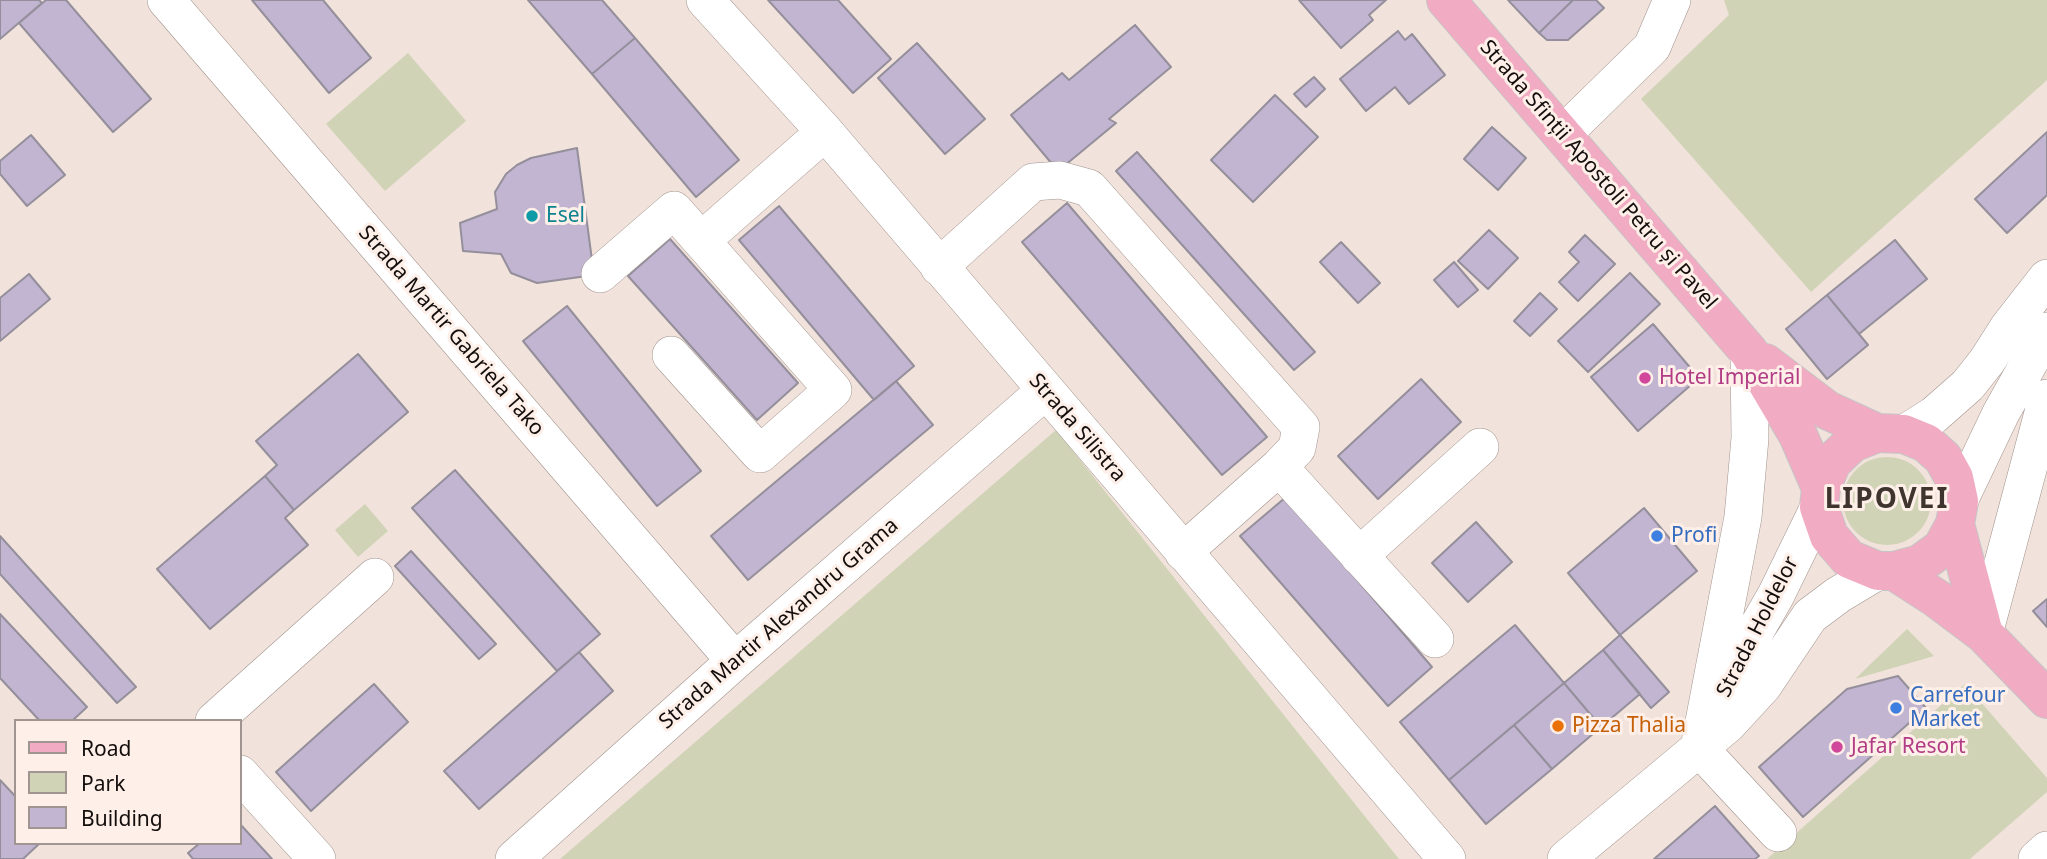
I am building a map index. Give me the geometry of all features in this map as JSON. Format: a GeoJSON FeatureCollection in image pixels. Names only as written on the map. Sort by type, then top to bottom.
{"type":"FeatureCollection","features":[{"type":"Feature","properties":{"kind":"main road","name":"Strada Sfinții Apostoli Petru și Pavel"},"geometry":{"type":"LineString","coordinates":[[1446,0],[1749,352],[1798,435],[1820,497]]}},
{"type":"Feature","properties":{"kind":"main road","name":"Strada Sfinții Apostoli Petru și Pavel"},"geometry":{"type":"LineString","coordinates":[[1749,352],[1827,410],[1891,434]]}},
{"type":"Feature","properties":{"kind":"main road"},"geometry":{"type":"LineString","coordinates":[[1984,634],[1957,512],[1954,478],[1943,458],[1926,443],[1891,434],[1852,443],[1832,462],[1820,497],[1829,536],[1849,559],[1886,571],[1936,597],[1984,634],[2047,698]]}},
{"type":"Feature","properties":{"kind":"main road"},"geometry":{"type":"LineString","coordinates":[[1886,571],[1920,564],[1942,548],[1957,512]]}},
{"type":"Feature","properties":{"kind":"street","name":"Strada Martir Gabriela Tako"},"geometry":{"type":"LineString","coordinates":[[166,0],[735,661]]}},
{"type":"Feature","properties":{"kind":"street","name":"Strada Silistra"},"geometry":{"type":"LineString","coordinates":[[705,0],[825,132],[1447,859]]}},
{"type":"Feature","properties":{"kind":"street"},"geometry":{"type":"LineString","coordinates":[[1562,135],[1651,47],[1672,0]]}},
{"type":"Feature","properties":{"kind":"street"},"geometry":{"type":"LineString","coordinates":[[702,240],[825,132]]}},
{"type":"Feature","properties":{"kind":"street"},"geometry":{"type":"LineString","coordinates":[[939,267],[1033,182],[1060,180],[1089,188],[1301,427],[1297,448],[1184,552]]}},
{"type":"Feature","properties":{"kind":"street"},"geometry":{"type":"LineString","coordinates":[[600,274],[674,209],[833,390],[760,454],[671,355]]}},
{"type":"Feature","properties":{"kind":"street"},"geometry":{"type":"LineString","coordinates":[[1891,434],[1934,415],[1968,386],[2047,278]]}},
{"type":"Feature","properties":{"kind":"street"},"geometry":{"type":"LineString","coordinates":[[1957,512],[2001,413],[2047,331]]}},
{"type":"Feature","properties":{"kind":"street"},"geometry":{"type":"LineString","coordinates":[[1749,352],[1750,438],[1743,517],[1699,748],[1778,833]]}},
{"type":"Feature","properties":{"kind":"street","name":"Strada Martir Alexandru Grama"},"geometry":{"type":"LineString","coordinates":[[514,859],[735,661],[1045,391]]}},
{"type":"Feature","properties":{"kind":"street"},"geometry":{"type":"LineString","coordinates":[[1984,634],[2047,398]]}},
{"type":"Feature","properties":{"kind":"street"},"geometry":{"type":"LineString","coordinates":[[1359,556],[1480,447]]}},
{"type":"Feature","properties":{"kind":"street"},"geometry":{"type":"LineString","coordinates":[[1279,467],[1434,639]]}},
{"type":"Feature","properties":{"kind":"street","name":"Strada Holdelor"},"geometry":{"type":"LineString","coordinates":[[1699,748],[1733,670],[1776,594],[1820,497]]}},
{"type":"Feature","properties":{"kind":"street","name":"Strada Holdelor"},"geometry":{"type":"LineString","coordinates":[[1566,859],[1728,724],[1763,686],[1810,616],[1838,595],[1886,571]]}},
{"type":"Feature","properties":{"kind":"street"},"geometry":{"type":"LineString","coordinates":[[216,719],[375,577]]}},
{"type":"Feature","properties":{"kind":"street"},"geometry":{"type":"LineString","coordinates":[[242,776],[317,859]]}},
{"type":"Feature","properties":{"kind":"street"},"geometry":{"type":"LineString","coordinates":[[2037,859],[2047,850]]}},
{"type":"Feature","properties":{"kind":"green space"},"geometry":{"type":"Polygon","coordinates":[[[1724,0],[2047,0],[2047,80],[1811,292],[1641,99],[1729,15],[1724,0]]]}},
{"type":"Feature","properties":{"kind":"green space"},"geometry":{"type":"Polygon","coordinates":[[[408,53],[466,121],[385,191],[326,124],[408,53]]]}},
{"type":"Feature","properties":{"kind":"green space"},"geometry":{"type":"Polygon","coordinates":[[[1056,430],[1399,859],[560,859],[1056,430]]]}},
{"type":"Feature","properties":{"kind":"green space"},"geometry":{"type":"Polygon","coordinates":[[[1887,457],[1904,461],[1918,470],[1927,484],[1931,501],[1927,518],[1918,532],[1904,541],[1887,545],[1870,541],[1856,532],[1847,518],[1843,501],[1847,484],[1856,470],[1870,461],[1887,457]]]}},
{"type":"Feature","properties":{"kind":"green space"},"geometry":{"type":"Polygon","coordinates":[[[365,504],[388,531],[358,557],[335,530],[365,504]]]}},
{"type":"Feature","properties":{"kind":"green space"},"geometry":{"type":"Polygon","coordinates":[[[1907,629],[1934,656],[1855,679],[1907,629]]]}},
{"type":"Feature","properties":{"kind":"green space"},"geometry":{"type":"Polygon","coordinates":[[[1965,684],[2047,778],[2047,792],[1970,859],[1767,859],[1965,684]]]}},
{"type":"Feature","properties":{"kind":"building"},"geometry":{"type":"Polygon","coordinates":[[[0,0],[39,0],[42,3],[0,39],[0,0]]]}},
{"type":"Feature","properties":{"kind":"building"},"geometry":{"type":"Polygon","coordinates":[[[46,0],[66,0],[151,99],[113,132],[19,23],[46,0]]]}},
{"type":"Feature","properties":{"kind":"building"},"geometry":{"type":"Polygon","coordinates":[[[252,0],[323,0],[371,58],[329,93],[252,0]]]}},
{"type":"Feature","properties":{"kind":"building"},"geometry":{"type":"Polygon","coordinates":[[[528,0],[602,0],[635,38],[592,74],[528,0]]]}},
{"type":"Feature","properties":{"kind":"building"},"geometry":{"type":"Polygon","coordinates":[[[768,0],[838,0],[891,59],[853,93],[768,0]]]}},
{"type":"Feature","properties":{"kind":"building"},"geometry":{"type":"Polygon","coordinates":[[[1299,0],[1386,0],[1369,15],[1373,20],[1341,48],[1299,0]]]}},
{"type":"Feature","properties":{"kind":"building"},"geometry":{"type":"Polygon","coordinates":[[[1508,0],[1573,0],[1539,33],[1508,0]]]}},
{"type":"Feature","properties":{"kind":"building"},"geometry":{"type":"Polygon","coordinates":[[[1573,0],[1596,0],[1604,8],[1568,40],[1547,40],[1539,33],[1573,0]]]}},
{"type":"Feature","properties":{"kind":"building"},"geometry":{"type":"Polygon","coordinates":[[[1135,25],[1171,67],[1109,119],[1116,123],[1058,171],[1011,115],[1062,73],[1069,80],[1135,25]]]}},
{"type":"Feature","properties":{"kind":"building"},"geometry":{"type":"Polygon","coordinates":[[[1398,31],[1405,40],[1412,34],[1445,75],[1409,104],[1395,87],[1366,111],[1340,79],[1398,31]]]}},
{"type":"Feature","properties":{"kind":"building"},"geometry":{"type":"Polygon","coordinates":[[[635,38],[739,160],[696,197],[592,74],[635,38]]]}},
{"type":"Feature","properties":{"kind":"building"},"geometry":{"type":"Polygon","coordinates":[[[917,43],[985,119],[945,154],[878,78],[917,43]]]}},
{"type":"Feature","properties":{"kind":"building"},"geometry":{"type":"Polygon","coordinates":[[[1314,77],[1325,89],[1306,107],[1294,94],[1314,77]]]}},
{"type":"Feature","properties":{"kind":"building"},"geometry":{"type":"Polygon","coordinates":[[[1275,95],[1318,137],[1253,202],[1211,160],[1275,95]]]}},
{"type":"Feature","properties":{"kind":"building"},"geometry":{"type":"Polygon","coordinates":[[[1492,127],[1526,158],[1498,190],[1464,159],[1492,127]]]}},
{"type":"Feature","properties":{"kind":"building"},"geometry":{"type":"Polygon","coordinates":[[[2047,132],[2047,195],[2007,233],[1975,199],[2047,132]]]}},
{"type":"Feature","properties":{"kind":"building"},"geometry":{"type":"Polygon","coordinates":[[[31,135],[65,175],[27,206],[0,174],[0,161],[31,135]]]}},
{"type":"Feature","properties":{"kind":"building","name":"Esel"},"geometry":{"type":"Polygon","coordinates":[[[577,148],[594,275],[537,283],[511,273],[501,254],[463,251],[460,223],[497,209],[495,192],[506,174],[531,158],[577,148]]]}},
{"type":"Feature","properties":{"kind":"building"},"geometry":{"type":"Polygon","coordinates":[[[1137,152],[1315,352],[1294,370],[1116,171],[1137,152]]]}},
{"type":"Feature","properties":{"kind":"building"},"geometry":{"type":"Polygon","coordinates":[[[1067,203],[1267,437],[1222,475],[1022,242],[1067,203]]]}},
{"type":"Feature","properties":{"kind":"building"},"geometry":{"type":"Polygon","coordinates":[[[779,206],[914,366],[874,400],[739,240],[779,206]]]}},
{"type":"Feature","properties":{"kind":"building"},"geometry":{"type":"Polygon","coordinates":[[[1489,230],[1518,258],[1488,289],[1458,261],[1489,230]]]}},
{"type":"Feature","properties":{"kind":"building"},"geometry":{"type":"Polygon","coordinates":[[[1585,235],[1615,264],[1578,301],[1559,282],[1579,262],[1569,252],[1585,235]]]}},
{"type":"Feature","properties":{"kind":"building"},"geometry":{"type":"Polygon","coordinates":[[[670,239],[798,383],[757,420],[628,276],[670,239]]]}},
{"type":"Feature","properties":{"kind":"building"},"geometry":{"type":"Polygon","coordinates":[[[1895,240],[1927,279],[1859,334],[1827,295],[1895,240]]]}},
{"type":"Feature","properties":{"kind":"building"},"geometry":{"type":"Polygon","coordinates":[[[1341,242],[1380,283],[1358,303],[1320,262],[1341,242]]]}},
{"type":"Feature","properties":{"kind":"building"},"geometry":{"type":"Polygon","coordinates":[[[1454,262],[1478,290],[1458,307],[1434,280],[1454,262]]]}},
{"type":"Feature","properties":{"kind":"building"},"geometry":{"type":"Polygon","coordinates":[[[1630,273],[1660,304],[1588,372],[1558,341],[1630,273]]]}},
{"type":"Feature","properties":{"kind":"building"},"geometry":{"type":"Polygon","coordinates":[[[29,274],[50,299],[0,341],[0,298],[29,274]]]}},
{"type":"Feature","properties":{"kind":"building"},"geometry":{"type":"Polygon","coordinates":[[[1540,293],[1557,309],[1530,336],[1514,321],[1540,293]]]}},
{"type":"Feature","properties":{"kind":"building"},"geometry":{"type":"Polygon","coordinates":[[[1827,295],[1868,345],[1827,379],[1786,329],[1827,295]]]}},
{"type":"Feature","properties":{"kind":"building"},"geometry":{"type":"Polygon","coordinates":[[[567,306],[701,471],[657,506],[523,341],[567,306]]]}},
{"type":"Feature","properties":{"kind":"building","name":"Hotel Imperial"},"geometry":{"type":"Polygon","coordinates":[[[1653,324],[1699,378],[1638,431],[1591,377],[1653,324]]]}},
{"type":"Feature","properties":{"kind":"building"},"geometry":{"type":"Polygon","coordinates":[[[358,354],[408,412],[294,510],[265,476],[277,465],[256,441],[358,354]]]}},
{"type":"Feature","properties":{"kind":"building"},"geometry":{"type":"Polygon","coordinates":[[[1421,379],[1461,422],[1378,499],[1338,456],[1421,379]]]}},
{"type":"Feature","properties":{"kind":"building"},"geometry":{"type":"Polygon","coordinates":[[[896,381],[933,425],[748,580],[711,536],[896,381]]]}},
{"type":"Feature","properties":{"kind":"building"},"geometry":{"type":"Polygon","coordinates":[[[455,470],[600,634],[557,671],[412,508],[455,470]]]}},
{"type":"Feature","properties":{"kind":"building"},"geometry":{"type":"Polygon","coordinates":[[[265,476],[294,510],[285,518],[308,545],[210,629],[157,569],[265,476]]]}},
{"type":"Feature","properties":{"kind":"building"},"geometry":{"type":"Polygon","coordinates":[[[1286,497],[1432,667],[1388,706],[1240,536],[1286,497]]]}},
{"type":"Feature","properties":{"kind":"building"},"geometry":{"type":"Polygon","coordinates":[[[1644,508],[1697,571],[1620,635],[1568,573],[1644,508]]]}},
{"type":"Feature","properties":{"kind":"building"},"geometry":{"type":"Polygon","coordinates":[[[1476,522],[1512,562],[1468,602],[1432,563],[1476,522]]]}},
{"type":"Feature","properties":{"kind":"building"},"geometry":{"type":"Polygon","coordinates":[[[0,536],[136,687],[117,703],[0,574],[0,536]]]}},
{"type":"Feature","properties":{"kind":"building"},"geometry":{"type":"Polygon","coordinates":[[[411,551],[496,644],[479,659],[395,566],[411,551]]]}},
{"type":"Feature","properties":{"kind":"building"},"geometry":{"type":"Polygon","coordinates":[[[2047,599],[2047,627],[2033,611],[2047,599]]]}},
{"type":"Feature","properties":{"kind":"building"},"geometry":{"type":"Polygon","coordinates":[[[0,614],[87,707],[74,719],[38,719],[0,678],[0,614]]]}},
{"type":"Feature","properties":{"kind":"building"},"geometry":{"type":"Polygon","coordinates":[[[1515,625],[1564,683],[1449,780],[1400,722],[1515,625]]]}},
{"type":"Feature","properties":{"kind":"building"},"geometry":{"type":"Polygon","coordinates":[[[1620,635],[1669,692],[1651,708],[1603,650],[1620,635]]]}},
{"type":"Feature","properties":{"kind":"building"},"geometry":{"type":"Polygon","coordinates":[[[1603,650],[1640,694],[1601,727],[1564,683],[1603,650]]]}},
{"type":"Feature","properties":{"kind":"building"},"geometry":{"type":"Polygon","coordinates":[[[579,652],[613,691],[479,809],[444,771],[579,652]]]}},
{"type":"Feature","properties":{"kind":"building"},"geometry":{"type":"Polygon","coordinates":[[[1898,676],[1926,708],[1803,817],[1759,767],[1847,689],[1898,676]]]}},
{"type":"Feature","properties":{"kind":"building","name":"Pizza Thalia"},"geometry":{"type":"Polygon","coordinates":[[[1564,683],[1601,727],[1552,769],[1514,725],[1564,683]]]}},
{"type":"Feature","properties":{"kind":"building"},"geometry":{"type":"Polygon","coordinates":[[[374,684],[408,722],[311,811],[276,772],[374,684]]]}},
{"type":"Feature","properties":{"kind":"building"},"geometry":{"type":"Polygon","coordinates":[[[1514,725],[1552,769],[1486,824],[1449,780],[1514,725]]]}},
{"type":"Feature","properties":{"kind":"building"},"geometry":{"type":"Polygon","coordinates":[[[0,780],[14,795],[14,845],[38,845],[23,859],[0,859],[0,780]]]}},
{"type":"Feature","properties":{"kind":"building"},"geometry":{"type":"Polygon","coordinates":[[[1715,806],[1759,856],[1755,859],[1654,859],[1715,806]]]}},
{"type":"Feature","properties":{"kind":"building"},"geometry":{"type":"Polygon","coordinates":[[[242,826],[272,859],[193,859],[188,853],[198,845],[242,845],[242,826]]]}},
{"type":"Feature","properties":{"kind":"place","name":"Esel"},"geometry":{"type":"Point","coordinates":[532,216]}},
{"type":"Feature","properties":{"kind":"place","name":"Hotel Imperial"},"geometry":{"type":"Point","coordinates":[1645,378]}},
{"type":"Feature","properties":{"kind":"place","name":"Profi"},"geometry":{"type":"Point","coordinates":[1657,536]}},
{"type":"Feature","properties":{"kind":"place","name":"Carrefour Market"},"geometry":{"type":"Point","coordinates":[1896,708]}},
{"type":"Feature","properties":{"kind":"place","name":"Pizza Thalia"},"geometry":{"type":"Point","coordinates":[1558,726]}},
{"type":"Feature","properties":{"kind":"place","name":"Jafar Resort"},"geometry":{"type":"Point","coordinates":[1837,747]}},
{"type":"Feature","properties":{"kind":"district","name":"LIPOVEI"},"geometry":{"type":"Point","coordinates":[1887,500]}}]}
